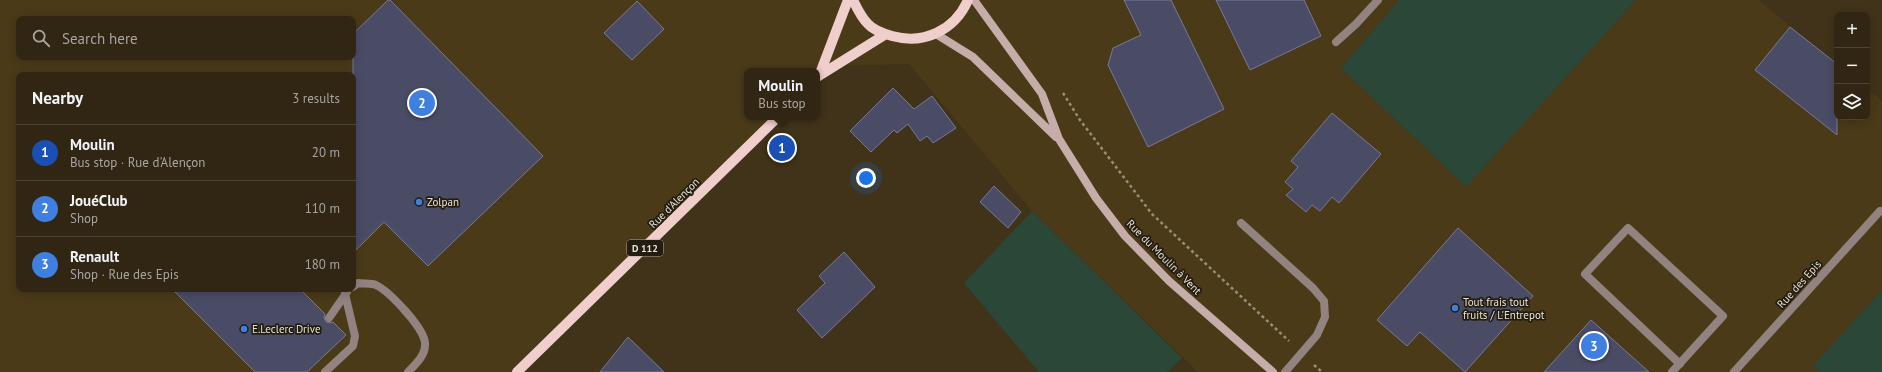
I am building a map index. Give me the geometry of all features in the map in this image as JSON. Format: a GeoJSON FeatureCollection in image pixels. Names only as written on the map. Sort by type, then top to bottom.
{"type":"FeatureCollection","features":[{"type":"Feature","properties":{"kind":"main road"},"geometry":{"type":"LineString","coordinates":[[820,71],[848,0]]}},
{"type":"Feature","properties":{"kind":"main road"},"geometry":{"type":"LineString","coordinates":[[853,0],[859,12],[869,25],[886,34],[908,39],[919,39],[936,34],[951,25],[963,11],[968,0]]}},
{"type":"Feature","properties":{"kind":"main road","name":"Rue du Moulin à Vent"},"geometry":{"type":"LineString","coordinates":[[974,0],[1042,94],[1059,139],[1096,198],[1124,236],[1170,281],[1273,372]]}},
{"type":"Feature","properties":{"kind":"main road"},"geometry":{"type":"LineString","coordinates":[[820,75],[886,34]]}},
{"type":"Feature","properties":{"kind":"main road","name":"Rue du Moulin à Vent"},"geometry":{"type":"LineString","coordinates":[[936,34],[972,57],[1059,139]]}},
{"type":"Feature","properties":{"kind":"main road","name":"Rue d'Alençon"},"geometry":{"type":"LineString","coordinates":[[517,372],[775,120]]}},
{"type":"Feature","properties":{"kind":"street"},"geometry":{"type":"LineString","coordinates":[[1336,42],[1356,24],[1378,0]]}},
{"type":"Feature","properties":{"kind":"street","name":"Rue des Epis"},"geometry":{"type":"LineString","coordinates":[[1734,372],[1880,211]]}},
{"type":"Feature","properties":{"kind":"street"},"geometry":{"type":"LineString","coordinates":[[1241,223],[1314,288],[1324,301],[1325,317],[1317,335],[1284,372]]}},
{"type":"Feature","properties":{"kind":"street"},"geometry":{"type":"LineString","coordinates":[[1672,372],[1680,364],[1723,316],[1628,228],[1585,274],[1680,364]]}},
{"type":"Feature","properties":{"kind":"street"},"geometry":{"type":"LineString","coordinates":[[356,285],[358,283],[376,285],[389,294],[421,331],[425,343],[423,355],[408,372]]}},
{"type":"Feature","properties":{"kind":"street"},"geometry":{"type":"LineString","coordinates":[[329,318],[348,292]]}},
{"type":"Feature","properties":{"kind":"street"},"geometry":{"type":"LineString","coordinates":[[325,372],[353,346],[355,336],[350,292]]}},
{"type":"Feature","properties":{"kind":"path"},"geometry":{"type":"LineString","coordinates":[[1059,88],[1085,126],[1152,214],[1322,372]]}},
{"type":"Feature","properties":{"kind":"shaded area"},"geometry":{"type":"Polygon","coordinates":[[[0,0],[1399,0],[1341,68],[1466,186],[1636,0],[1758,0],[1834,62],[1834,120],[1870,120],[1870,91],[1882,101],[1882,290],[1814,366],[1820,372],[1198,372],[1032,211],[909,64],[829,66],[820,70],[820,68],[744,68],[744,120],[775,120],[519,372],[0,372],[0,0]]]}},
{"type":"Feature","properties":{"kind":"green space"},"geometry":{"type":"Polygon","coordinates":[[[1399,0],[1636,0],[1466,187],[1341,68],[1399,0]]]}},
{"type":"Feature","properties":{"kind":"green space"},"geometry":{"type":"Polygon","coordinates":[[[1032,211],[1182,358],[1167,372],[1039,372],[964,283],[1032,211]]]}},
{"type":"Feature","properties":{"kind":"green space"},"geometry":{"type":"Polygon","coordinates":[[[1882,290],[1882,372],[1820,372],[1813,366],[1882,290]]]}},
{"type":"Feature","properties":{"kind":"building"},"geometry":{"type":"Polygon","coordinates":[[[388,0],[390,0],[543,156],[428,266],[384,222],[356,250],[356,72],[353,72],[353,60],[356,60],[356,31],[388,0]]]}},
{"type":"Feature","properties":{"kind":"building"},"geometry":{"type":"Polygon","coordinates":[[[1124,0],[1171,0],[1224,109],[1148,147],[1108,65],[1113,48],[1141,35],[1124,0]]]}},
{"type":"Feature","properties":{"kind":"building"},"geometry":{"type":"Polygon","coordinates":[[[1216,0],[1304,0],[1321,36],[1250,70],[1216,0]]]}},
{"type":"Feature","properties":{"kind":"building"},"geometry":{"type":"Polygon","coordinates":[[[637,1],[664,29],[632,60],[604,33],[637,1]]]}},
{"type":"Feature","properties":{"kind":"building"},"geometry":{"type":"Polygon","coordinates":[[[1790,27],[1834,62],[1834,120],[1837,120],[1837,135],[1755,70],[1790,27]]]}},
{"type":"Feature","properties":{"kind":"building"},"geometry":{"type":"Polygon","coordinates":[[[893,88],[914,109],[932,96],[956,128],[933,143],[927,136],[920,141],[908,124],[897,133],[894,130],[871,152],[850,131],[893,88]]]}},
{"type":"Feature","properties":{"kind":"building"},"geometry":{"type":"Polygon","coordinates":[[[1332,113],[1381,154],[1339,203],[1332,197],[1320,211],[1312,205],[1306,212],[1286,195],[1293,189],[1285,182],[1298,167],[1291,161],[1332,113]]]}},
{"type":"Feature","properties":{"kind":"building"},"geometry":{"type":"Polygon","coordinates":[[[994,186],[1021,212],[1008,228],[980,202],[994,186]]]}},
{"type":"Feature","properties":{"kind":"building","name":"Tout frais tout fruits / L'Entrepot"},"geometry":{"type":"Polygon","coordinates":[[[1458,228],[1533,296],[1465,372],[1420,332],[1407,346],[1377,320],[1458,228]]]}},
{"type":"Feature","properties":{"kind":"building"},"geometry":{"type":"Polygon","coordinates":[[[844,252],[875,287],[822,338],[797,310],[825,283],[819,276],[844,252]]]}},
{"type":"Feature","properties":{"kind":"building"},"geometry":{"type":"Polygon","coordinates":[[[175,292],[303,292],[325,314],[324,318],[326,322],[333,322],[346,335],[307,372],[255,372],[175,292]]]}},
{"type":"Feature","properties":{"kind":"building"},"geometry":{"type":"Polygon","coordinates":[[[1591,320],[1649,372],[1544,372],[1591,320]]]}},
{"type":"Feature","properties":{"kind":"building"},"geometry":{"type":"Polygon","coordinates":[[[628,337],[664,372],[600,372],[628,337]]]}},
{"type":"Feature","properties":{"kind":"place","name":"JouéClub"},"geometry":{"type":"Point","coordinates":[422,103]}},
{"type":"Feature","properties":{"kind":"place","name":"Moulin"},"geometry":{"type":"Point","coordinates":[782,148]}},
{"type":"Feature","properties":{"kind":"place","name":"Zolpan"},"geometry":{"type":"Point","coordinates":[419,202]}},
{"type":"Feature","properties":{"kind":"place","name":"Tout frais tout fruits / L'Entrepot"},"geometry":{"type":"Point","coordinates":[1455,308]}},
{"type":"Feature","properties":{"kind":"place","name":"E.Leclerc Drive"},"geometry":{"type":"Point","coordinates":[244,329]}},
{"type":"Feature","properties":{"kind":"place","name":"Renault"},"geometry":{"type":"Point","coordinates":[1594,346]}}]}
